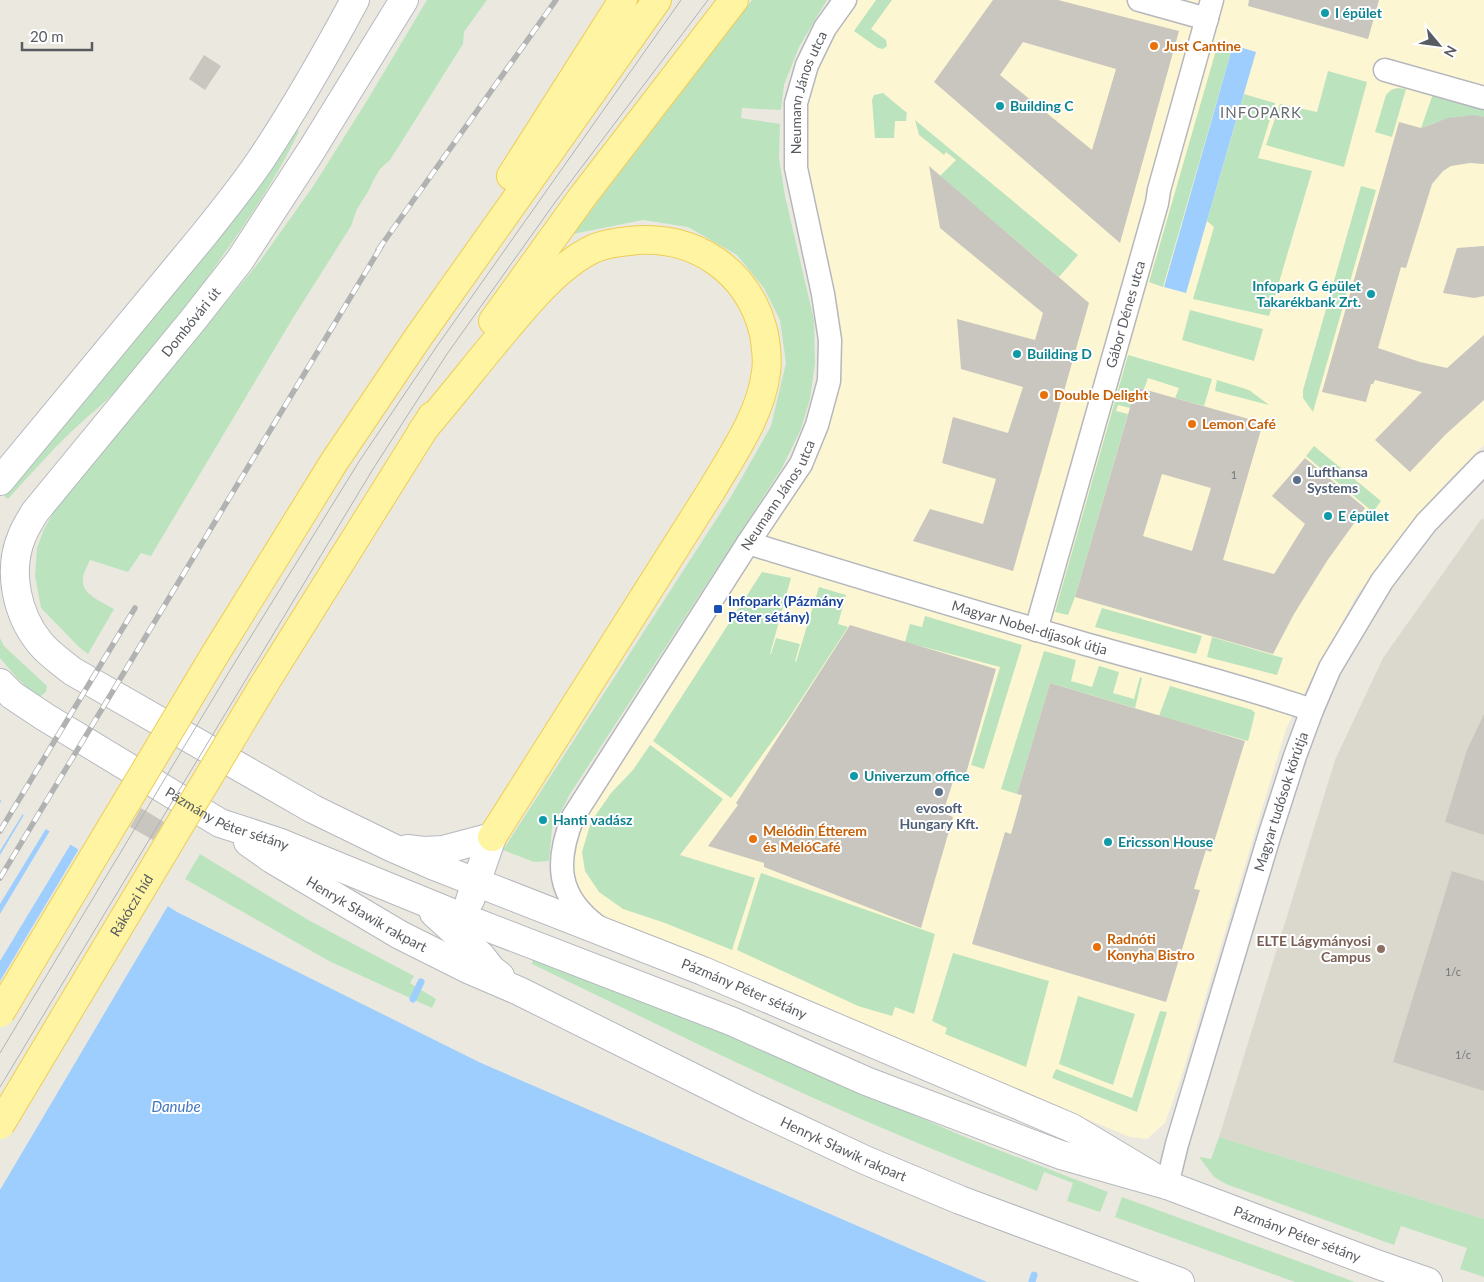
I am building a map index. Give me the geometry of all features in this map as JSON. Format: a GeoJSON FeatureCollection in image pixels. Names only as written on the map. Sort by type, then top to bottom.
{"type":"FeatureCollection","features":[{"type":"Feature","properties":{"kind":"main road"},"geometry":{"type":"LineString","coordinates":[[0,481],[202,237],[261,160],[304,93],[355,0]]}},
{"type":"Feature","properties":{"kind":"main road"},"geometry":{"type":"LineString","coordinates":[[382,35],[390,0]]}},
{"type":"Feature","properties":{"kind":"main road","name":"Dombóvári út"},"geometry":{"type":"LineString","coordinates":[[40,643],[30,628],[19,602],[15,581],[15,559],[21,537],[34,512],[193,320],[240,260],[311,151],[404,0]]}},
{"type":"Feature","properties":{"kind":"main road"},"geometry":{"type":"LineString","coordinates":[[417,339],[501,192],[623,0]]}},
{"type":"Feature","properties":{"kind":"main road"},"geometry":{"type":"LineString","coordinates":[[0,1014],[214,656],[334,462],[417,339],[657,0]]}},
{"type":"Feature","properties":{"kind":"main road"},"geometry":{"type":"LineString","coordinates":[[422,431],[482,337],[527,272],[734,0]]}},
{"type":"Feature","properties":{"kind":"main road"},"geometry":{"type":"LineString","coordinates":[[422,431],[514,319],[550,280],[575,259],[597,247],[641,239],[660,240],[696,250],[712,258],[729,271],[738,281],[754,306],[761,324],[766,346],[766,370],[763,390],[742,437],[713,488],[492,837],[470,900],[469,920],[471,938],[481,956]]}},
{"type":"Feature","properties":{"kind":"main road","name":"Rákóczi híd"},"geometry":{"type":"LineString","coordinates":[[0,1125],[263,686],[422,431]]}},
{"type":"Feature","properties":{"kind":"main road","name":"Pázmány Péter sétány"},"geometry":{"type":"LineString","coordinates":[[40,643],[72,671],[313,809],[394,848],[475,882],[703,971],[1072,1128],[1167,1185]]}},
{"type":"Feature","properties":{"kind":"main road","name":"Pázmány Péter sétány"},"geometry":{"type":"LineString","coordinates":[[0,683],[12,695],[220,823],[278,842],[469,920],[731,1021],[866,1081],[1061,1155],[1167,1185],[1428,1282]]}},
{"type":"Feature","properties":{"kind":"main road","name":"Pázmány Péter sétány"},"geometry":{"type":"LineString","coordinates":[[313,809],[419,900]]}},
{"type":"Feature","properties":{"kind":"main road","name":"Henryk Sławik rakpart"},"geometry":{"type":"LineString","coordinates":[[220,823],[272,859],[400,935],[470,970],[519,991],[695,1080],[865,1160],[968,1203],[1180,1282]]}},
{"type":"Feature","properties":{"kind":"main road"},"geometry":{"type":"LineString","coordinates":[[394,848],[424,851],[443,850],[492,837]]}},
{"type":"Feature","properties":{"kind":"main road","name":"Henryk Sławik rakpart"},"geometry":{"type":"LineString","coordinates":[[419,900],[481,956],[491,969],[519,991]]}},
{"type":"Feature","properties":{"kind":"street","name":"Neumann János utca"},"geometry":{"type":"LineString","coordinates":[[611,936],[587,918],[575,905],[562,880],[562,857],[566,835],[573,817],[800,464],[817,425],[829,381],[830,340],[823,294],[796,168],[796,103],[807,65],[825,28],[845,0]]}},
{"type":"Feature","properties":{"kind":"street"},"geometry":{"type":"LineString","coordinates":[[1140,0],[1210,10]]}},
{"type":"Feature","properties":{"kind":"street","name":"Gábor Dénes utca"},"geometry":{"type":"LineString","coordinates":[[1036,630],[1133,290],[1210,10]]}},
{"type":"Feature","properties":{"kind":"street"},"geometry":{"type":"LineString","coordinates":[[1384,70],[1484,98]]}},
{"type":"Feature","properties":{"kind":"street","name":"Magyar tudósok körútja"},"geometry":{"type":"LineString","coordinates":[[1167,1185],[1177,1144],[1269,837],[1295,756],[1330,668],[1382,581],[1426,523],[1484,463]]}},
{"type":"Feature","properties":{"kind":"street","name":"Magyar Nobel-díjasok útja"},"geometry":{"type":"LineString","coordinates":[[748,543],[811,564],[1036,630],[1265,694],[1312,710]]}},
{"type":"Feature","properties":{"kind":"shaded area"},"geometry":{"type":"Polygon","coordinates":[[[850,0],[1484,0],[1484,445],[1445,484],[1357,595],[1286,729],[1182,1075],[1165,1123],[1147,1139],[1130,1137],[606,924],[577,899],[568,856],[583,817],[795,480],[833,374],[800,172],[803,93],[850,0]]]}},
{"type":"Feature","properties":{"kind":"shaded area","name":"ELTE Lágymányosi Campus"},"geometry":{"type":"Polygon","coordinates":[[[1482,518],[1484,520],[1484,1219],[1219,1137],[1335,760],[1383,658],[1482,518]]]}},
{"type":"Feature","properties":{"kind":"green space"},"geometry":{"type":"Polygon","coordinates":[[[427,0],[487,0],[464,32],[463,44],[390,160],[380,169],[357,209],[351,226],[293,318],[151,556],[141,553],[128,572],[90,560],[84,575],[83,585],[89,594],[114,609],[88,654],[41,608],[35,576],[37,548],[44,529],[62,497],[122,429],[260,261],[314,185],[427,0]]]}},
{"type":"Feature","properties":{"kind":"green space"},"geometry":{"type":"Polygon","coordinates":[[[752,0],[827,0],[799,47],[784,85],[781,110],[742,108],[741,118],[780,124],[779,158],[785,196],[814,320],[815,363],[810,399],[801,429],[782,468],[570,794],[552,829],[549,861],[534,862],[503,850],[732,495],[771,426],[786,363],[780,320],[764,288],[737,255],[688,227],[643,220],[573,234],[752,0]]]}},
{"type":"Feature","properties":{"kind":"green space"},"geometry":{"type":"Polygon","coordinates":[[[876,0],[892,0],[871,29],[886,40],[887,46],[883,49],[878,48],[854,31],[876,0]]]}},
{"type":"Feature","properties":{"kind":"green space"},"geometry":{"type":"Polygon","coordinates":[[[1219,40],[1233,45],[1163,287],[1149,282],[1219,40]]]}},
{"type":"Feature","properties":{"kind":"green space"},"geometry":{"type":"Polygon","coordinates":[[[1328,71],[1367,82],[1344,167],[1266,145],[1280,104],[1317,112],[1328,71]]]}},
{"type":"Feature","properties":{"kind":"green space"},"geometry":{"type":"Polygon","coordinates":[[[1397,88],[1406,89],[1392,137],[1375,132],[1386,95],[1391,90],[1397,88]]]}},
{"type":"Feature","properties":{"kind":"green space"},"geometry":{"type":"Polygon","coordinates":[[[883,93],[907,113],[906,121],[895,121],[894,138],[875,138],[872,100],[874,95],[883,93]]]}},
{"type":"Feature","properties":{"kind":"green space"},"geometry":{"type":"Polygon","coordinates":[[[1244,94],[1275,103],[1258,158],[1312,171],[1269,316],[1193,299],[1214,227],[1207,221],[1244,94]]]}},
{"type":"Feature","properties":{"kind":"green space"},"geometry":{"type":"Polygon","coordinates":[[[1433,94],[1484,108],[1484,117],[1467,116],[1452,118],[1421,128],[1433,94]]]}},
{"type":"Feature","properties":{"kind":"green space"},"geometry":{"type":"Polygon","coordinates":[[[915,120],[1078,255],[1059,277],[940,176],[956,160],[946,152],[944,155],[919,135],[915,120]]]}},
{"type":"Feature","properties":{"kind":"green space"},"geometry":{"type":"Polygon","coordinates":[[[296,130],[299,131],[291,148],[263,196],[201,287],[146,359],[127,381],[64,438],[8,499],[4,496],[228,226],[296,130]]]}},
{"type":"Feature","properties":{"kind":"green space"},"geometry":{"type":"Polygon","coordinates":[[[1361,186],[1376,190],[1313,412],[1303,398],[1303,390],[1361,186]]]}},
{"type":"Feature","properties":{"kind":"green space"},"geometry":{"type":"Polygon","coordinates":[[[1190,310],[1263,329],[1254,361],[1182,340],[1190,310]]]}},
{"type":"Feature","properties":{"kind":"green space"},"geometry":{"type":"Polygon","coordinates":[[[1128,355],[1212,379],[1204,406],[1175,398],[1179,388],[1148,378],[1144,389],[1136,387],[1134,395],[1122,393],[1120,398],[1132,401],[1130,408],[1118,405],[1116,411],[1128,414],[1075,597],[1068,615],[1055,612],[1128,355]]]}},
{"type":"Feature","properties":{"kind":"green space"},"geometry":{"type":"Polygon","coordinates":[[[1217,380],[1249,390],[1269,405],[1215,391],[1217,380]]]}},
{"type":"Feature","properties":{"kind":"green space"},"geometry":{"type":"Polygon","coordinates":[[[1314,446],[1381,501],[1373,512],[1306,456],[1314,446]]]}},
{"type":"Feature","properties":{"kind":"green space"},"geometry":{"type":"Polygon","coordinates":[[[762,572],[791,578],[770,654],[776,638],[800,644],[796,662],[819,587],[846,595],[838,624],[848,627],[789,718],[731,798],[653,741],[762,572]]]}},
{"type":"Feature","properties":{"kind":"green space"},"geometry":{"type":"Polygon","coordinates":[[[1102,608],[1202,636],[1196,654],[1095,627],[1102,608]]]}},
{"type":"Feature","properties":{"kind":"green space"},"geometry":{"type":"Polygon","coordinates":[[[925,616],[1022,645],[984,769],[971,765],[1000,667],[905,642],[910,624],[922,627],[925,616]]]}},
{"type":"Feature","properties":{"kind":"green space"},"geometry":{"type":"Polygon","coordinates":[[[1212,637],[1283,658],[1277,675],[1207,657],[1212,637]]]}},
{"type":"Feature","properties":{"kind":"green space"},"geometry":{"type":"Polygon","coordinates":[[[0,638],[4,646],[47,686],[46,692],[38,698],[0,658],[0,638]]]}},
{"type":"Feature","properties":{"kind":"green space"},"geometry":{"type":"Polygon","coordinates":[[[1044,651],[1076,660],[1071,681],[1092,687],[1099,666],[1119,672],[1113,693],[1134,699],[1140,677],[1142,678],[1135,708],[1050,683],[1017,794],[1001,789],[1044,651]]]}},
{"type":"Feature","properties":{"kind":"green space"},"geometry":{"type":"Polygon","coordinates":[[[1170,686],[1252,710],[1255,713],[1248,741],[1159,716],[1170,686]]]}},
{"type":"Feature","properties":{"kind":"green space"},"geometry":{"type":"Polygon","coordinates":[[[650,745],[723,799],[680,855],[755,878],[732,950],[665,923],[623,909],[599,892],[585,871],[582,852],[591,822],[611,793],[633,770],[650,745]]]}},
{"type":"Feature","properties":{"kind":"green space"},"geometry":{"type":"Polygon","coordinates":[[[200,854],[310,921],[414,976],[410,983],[436,999],[432,1008],[329,961],[185,879],[200,854]]]}},
{"type":"Feature","properties":{"kind":"green space"},"geometry":{"type":"Polygon","coordinates":[[[761,873],[935,934],[914,1014],[895,1007],[892,1016],[858,1006],[737,950],[761,873]]]}},
{"type":"Feature","properties":{"kind":"green space"},"geometry":{"type":"Polygon","coordinates":[[[953,953],[1049,981],[1026,1067],[945,1034],[947,1028],[932,1021],[953,953]]]}},
{"type":"Feature","properties":{"kind":"green space"},"geometry":{"type":"Polygon","coordinates":[[[533,959],[702,1023],[965,1137],[1108,1192],[1100,1212],[1067,1201],[1073,1183],[1044,1172],[1037,1191],[922,1145],[809,1096],[705,1047],[532,964],[533,959]]]}},
{"type":"Feature","properties":{"kind":"green space"},"geometry":{"type":"Polygon","coordinates":[[[1078,996],[1135,1014],[1113,1085],[1059,1064],[1078,996]]]}},
{"type":"Feature","properties":{"kind":"green space"},"geometry":{"type":"Polygon","coordinates":[[[1160,1011],[1167,1012],[1137,1112],[1052,1078],[1056,1069],[1132,1098],[1160,1011]]]}},
{"type":"Feature","properties":{"kind":"green space"},"geometry":{"type":"Polygon","coordinates":[[[1219,1137],[1484,1219],[1484,1277],[1460,1269],[1467,1248],[1401,1226],[1394,1245],[1226,1184],[1214,1177],[1199,1157],[1211,1159],[1219,1137]]]}},
{"type":"Feature","properties":{"kind":"green space"},"geometry":{"type":"Polygon","coordinates":[[[1122,1197],[1355,1282],[1295,1282],[1115,1217],[1122,1197]]]}},
{"type":"Feature","properties":{"kind":"water"},"geometry":{"type":"Polygon","coordinates":[[[1233,45],[1256,52],[1186,293],[1164,287],[1233,45]]]}},
{"type":"Feature","properties":{"kind":"water","name":"Danube"},"geometry":{"type":"Polygon","coordinates":[[[0,800],[177,912],[481,1063],[987,1282],[0,1282],[0,800]]]}},
{"type":"Feature","properties":{"kind":"pier"},"geometry":{"type":"Polygon","coordinates":[[[3,799],[24,812],[0,851],[0,803],[3,799]]]}},
{"type":"Feature","properties":{"kind":"pier"},"geometry":{"type":"Polygon","coordinates":[[[25,813],[47,827],[0,904],[0,855],[25,813]]]}},
{"type":"Feature","properties":{"kind":"pier"},"geometry":{"type":"Polygon","coordinates":[[[51,829],[72,842],[0,961],[0,914],[51,829]]]}},
{"type":"Feature","properties":{"kind":"pier"},"geometry":{"type":"Polygon","coordinates":[[[80,847],[169,904],[0,1190],[0,981],[80,847]]]}},
{"type":"Feature","properties":{"kind":"building","name":"Building C"},"geometry":{"type":"Polygon","coordinates":[[[993,0],[1058,0],[1179,31],[1120,243],[934,82],[993,0]],[[1023,42],[1000,75],[1092,150],[1116,69],[1023,42]]]}},
{"type":"Feature","properties":{"kind":"building","name":"I épület"},"geometry":{"type":"Polygon","coordinates":[[[1249,0],[1379,0],[1368,39],[1248,6],[1249,0]]]}},
{"type":"Feature","properties":{"kind":"building"},"geometry":{"type":"Polygon","coordinates":[[[204,55],[221,66],[205,90],[189,79],[204,55]]]}},
{"type":"Feature","properties":{"kind":"building","name":"Infopark G épület Takarékbank Zrt."},"geometry":{"type":"Polygon","coordinates":[[[1474,115],[1484,117],[1484,164],[1470,163],[1451,166],[1443,171],[1432,184],[1406,268],[1401,267],[1378,348],[1420,362],[1447,368],[1484,335],[1484,400],[1445,435],[1410,472],[1375,440],[1422,392],[1375,380],[1371,384],[1366,402],[1322,392],[1399,122],[1421,128],[1448,118],[1474,115]]]}},
{"type":"Feature","properties":{"kind":"building","name":"Building D"},"geometry":{"type":"Polygon","coordinates":[[[929,166],[1089,303],[1013,571],[913,541],[930,509],[983,524],[996,479],[942,463],[953,417],[1008,433],[1023,387],[961,369],[957,319],[1035,340],[1043,313],[940,228],[929,166]]]}},
{"type":"Feature","properties":{"kind":"building"},"geometry":{"type":"Polygon","coordinates":[[[1484,246],[1484,296],[1474,298],[1443,293],[1457,248],[1484,246]]]}},
{"type":"Feature","properties":{"kind":"building","name":"E épület"},"geometry":{"type":"Polygon","coordinates":[[[1136,387],[1263,423],[1223,560],[1274,574],[1305,524],[1272,496],[1305,458],[1365,508],[1327,561],[1294,614],[1273,654],[1075,597],[1136,387]],[[1162,474],[1143,536],[1192,551],[1211,488],[1162,474]]]}},
{"type":"Feature","properties":{"kind":"building","name":"Univerzum office"},"geometry":{"type":"Polygon","coordinates":[[[850,625],[996,669],[965,777],[955,775],[943,813],[953,817],[921,928],[764,867],[764,863],[708,846],[738,805],[736,803],[850,625]]]}},
{"type":"Feature","properties":{"kind":"building","name":"Ericsson House"},"geometry":{"type":"Polygon","coordinates":[[[1050,683],[1245,741],[1211,852],[1206,850],[1200,869],[1194,889],[1200,890],[1166,1002],[972,944],[1005,832],[1011,834],[1022,795],[1017,794],[1050,683]]]}},
{"type":"Feature","properties":{"kind":"building"},"geometry":{"type":"Polygon","coordinates":[[[1484,714],[1484,835],[1445,822],[1467,750],[1484,714]]]}},
{"type":"Feature","properties":{"kind":"building"},"geometry":{"type":"Polygon","coordinates":[[[141,808],[164,822],[153,840],[130,827],[141,808]]]}},
{"type":"Feature","properties":{"kind":"building"},"geometry":{"type":"Polygon","coordinates":[[[1452,871],[1484,881],[1484,1091],[1393,1062],[1452,871]]]}},
{"type":"Feature","properties":{"kind":"waterway"},"geometry":{"type":"LineString","coordinates":[[413,999],[421,982]]}},
{"type":"Feature","properties":{"kind":"waterway"},"geometry":{"type":"LineString","coordinates":[[1032,1282],[1034,1275]]}},
{"type":"Feature","properties":{"kind":"tram line"},"geometry":{"type":"LineString","coordinates":[[0,1053],[232,667],[360,460],[437,346],[681,0]]}},
{"type":"Feature","properties":{"kind":"tram line"},"geometry":{"type":"LineString","coordinates":[[0,1087],[373,469],[447,354],[556,201],[708,0]]}},
{"type":"Feature","properties":{"kind":"railway"},"geometry":{"type":"LineString","coordinates":[[378,250],[556,0]]}},
{"type":"Feature","properties":{"kind":"railway"},"geometry":{"type":"LineString","coordinates":[[0,878],[382,245]]}},
{"type":"Feature","properties":{"kind":"railway"},"geometry":{"type":"LineString","coordinates":[[0,831],[135,608]]}},
{"type":"Feature","properties":{"kind":"place","name":"I épület"},"geometry":{"type":"Point","coordinates":[1325,13]}},
{"type":"Feature","properties":{"kind":"place","name":"Just Cantine"},"geometry":{"type":"Point","coordinates":[1154,46]}},
{"type":"Feature","properties":{"kind":"place","name":"Building C"},"geometry":{"type":"Point","coordinates":[1000,106]}},
{"type":"Feature","properties":{"kind":"place","name":"Infopark G épület Takarékbank Zrt."},"geometry":{"type":"Point","coordinates":[1371,294]}},
{"type":"Feature","properties":{"kind":"place","name":"Building D"},"geometry":{"type":"Point","coordinates":[1017,354]}},
{"type":"Feature","properties":{"kind":"place","name":"Double Delight"},"geometry":{"type":"Point","coordinates":[1044,395]}},
{"type":"Feature","properties":{"kind":"place","name":"Lemon Café"},"geometry":{"type":"Point","coordinates":[1192,424]}},
{"type":"Feature","properties":{"kind":"place","name":"Lufthansa Systems"},"geometry":{"type":"Point","coordinates":[1297,480]}},
{"type":"Feature","properties":{"kind":"place","name":"E épület"},"geometry":{"type":"Point","coordinates":[1328,516]}},
{"type":"Feature","properties":{"kind":"place","name":"Infopark (Pázmány Péter sétány)"},"geometry":{"type":"Point","coordinates":[718,609]}},
{"type":"Feature","properties":{"kind":"place","name":"Univerzum office"},"geometry":{"type":"Point","coordinates":[854,776]}},
{"type":"Feature","properties":{"kind":"place","name":"evosoft Hungary Kft."},"geometry":{"type":"Point","coordinates":[939,792]}},
{"type":"Feature","properties":{"kind":"place","name":"Hanti vadász"},"geometry":{"type":"Point","coordinates":[543,820]}},
{"type":"Feature","properties":{"kind":"place","name":"Melódin Étterem és MelóCafé"},"geometry":{"type":"Point","coordinates":[753,839]}},
{"type":"Feature","properties":{"kind":"place","name":"Ericsson House"},"geometry":{"type":"Point","coordinates":[1108,842]}},
{"type":"Feature","properties":{"kind":"place","name":"Radnóti Konyha Bistro"},"geometry":{"type":"Point","coordinates":[1097,947]}},
{"type":"Feature","properties":{"kind":"place","name":"ELTE Lágymányosi Campus"},"geometry":{"type":"Point","coordinates":[1381,949]}},
{"type":"Feature","properties":{"kind":"district","name":"INFOPARK"},"geometry":{"type":"Point","coordinates":[1261,113]}}]}
